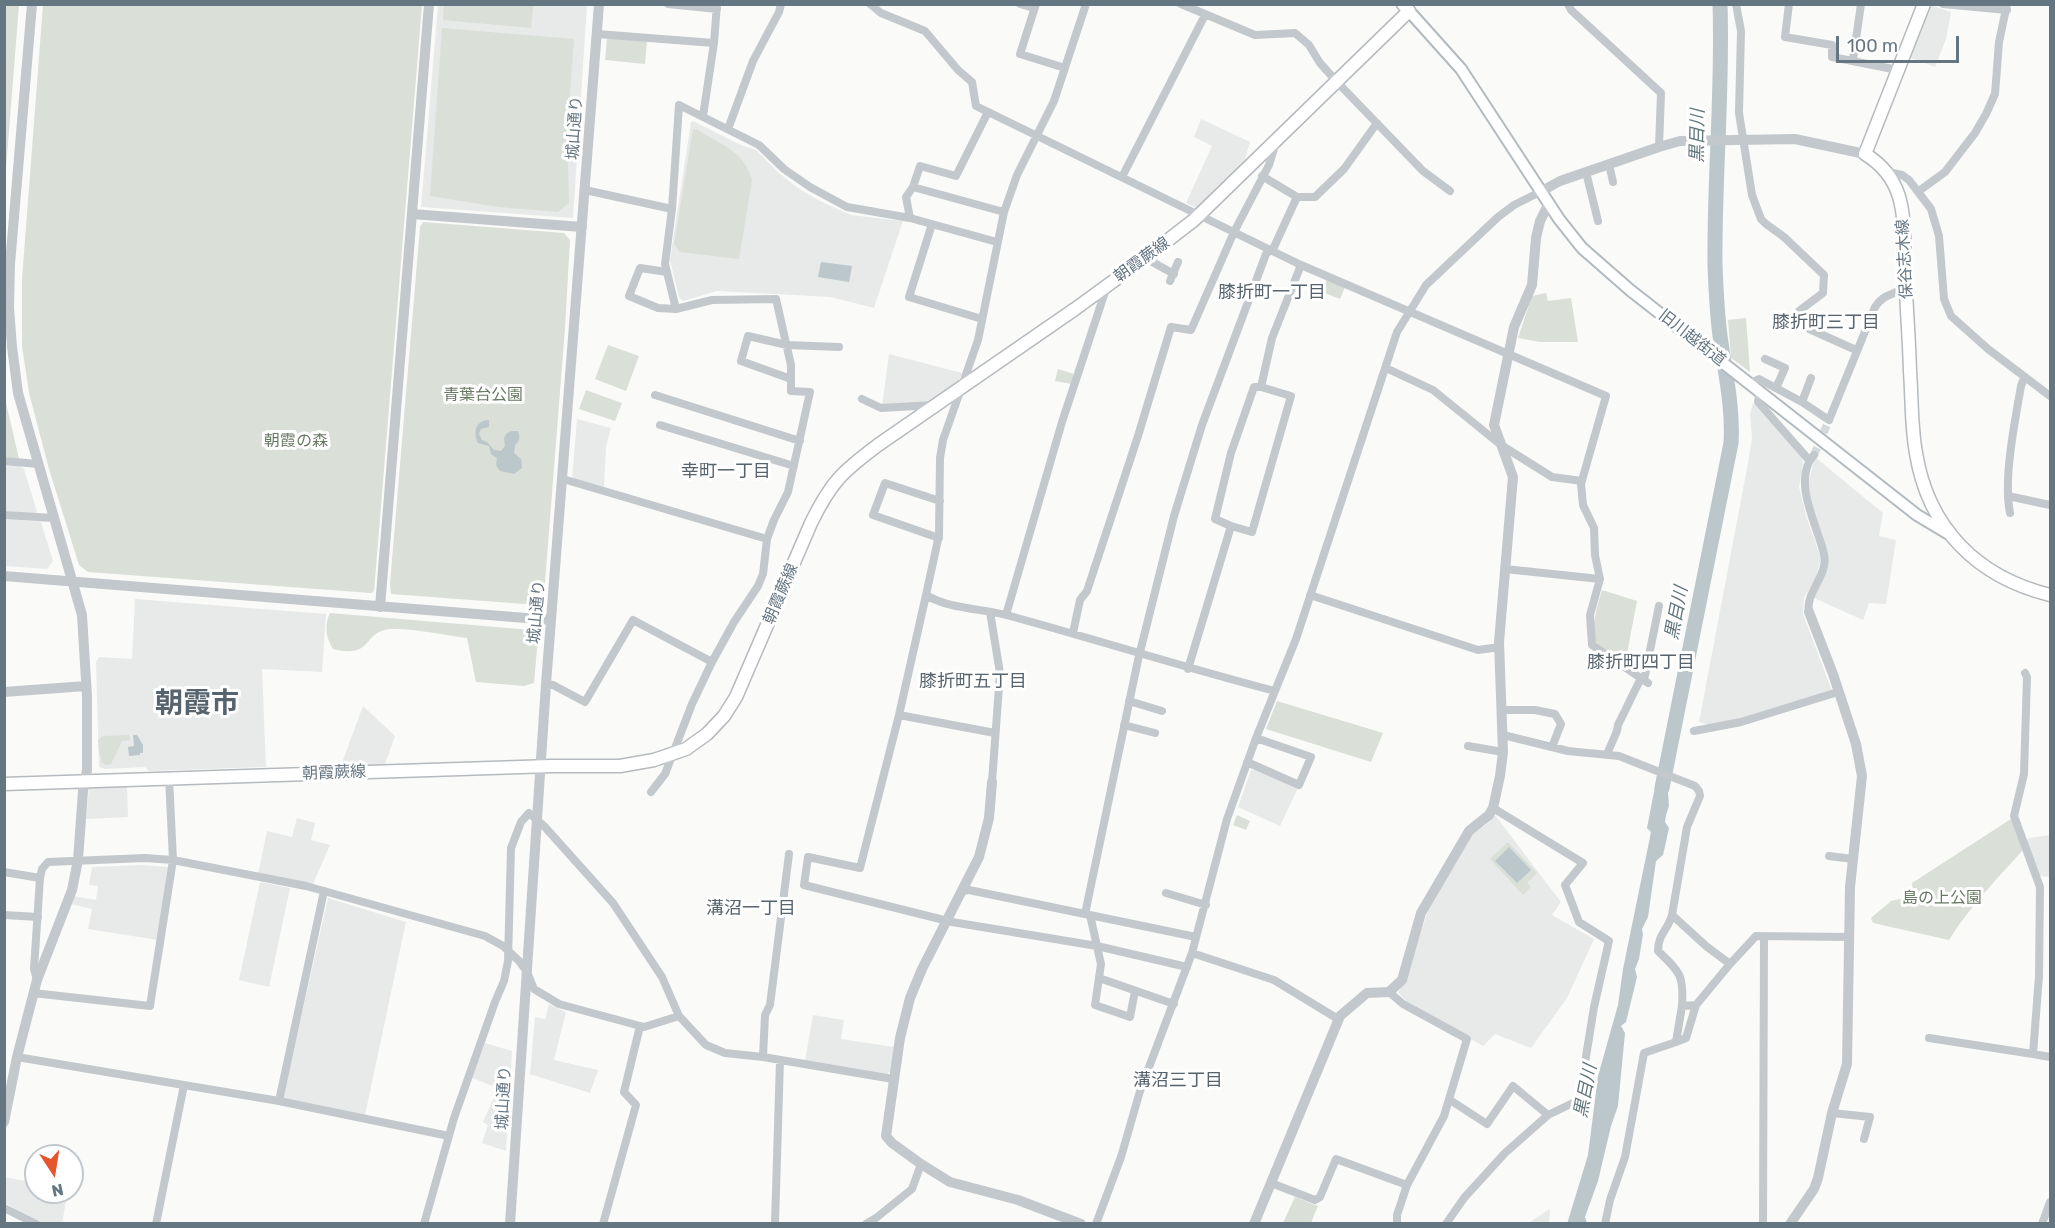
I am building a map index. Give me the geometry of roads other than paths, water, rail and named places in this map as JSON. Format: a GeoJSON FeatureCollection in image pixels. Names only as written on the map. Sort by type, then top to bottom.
{"type":"FeatureCollection","features":[{"type":"Feature","properties":{"kind":"main road"},"geometry":{"type":"LineString","coordinates":[[1865,154],[1924,4]]}},
{"type":"Feature","properties":{"kind":"main road","name":"朝霞蕨線"},"geometry":{"type":"LineString","coordinates":[[4,784],[541,766],[620,766],[686,749],[707,734],[724,716],[736,697],[811,523],[832,485],[851,465],[1108,285],[1199,215],[1337,82],[1406,8]]}},
{"type":"Feature","properties":{"kind":"main road","name":"旧川越街道"},"geometry":{"type":"LineString","coordinates":[[1406,8],[1459,66],[1570,234],[1596,261],[1917,515],[1947,533],[1968,554],[1996,574],[2027,589],[2050,595]]}},
{"type":"Feature","properties":{"kind":"main road","name":"保谷志木線"},"geometry":{"type":"LineString","coordinates":[[1865,154],[1888,172],[1896,186],[1902,208],[1905,229],[1916,454],[1931,501],[1947,533]]}},
{"type":"Feature","properties":{"kind":"main road"},"geometry":{"type":"LineString","coordinates":[[1917,515],[1927,508],[1931,501]]}},
{"type":"Feature","properties":{"kind":"street"},"geometry":{"type":"LineString","coordinates":[[4,1122],[33,993],[72,890],[78,860],[82,791],[87,770],[84,629],[73,582],[52,518],[18,393],[9,307],[7,264],[32,4]]}},
{"type":"Feature","properties":{"kind":"street"},"geometry":{"type":"LineString","coordinates":[[380,606],[429,4]]}},
{"type":"Feature","properties":{"kind":"street","name":"城山通り"},"geometry":{"type":"LineString","coordinates":[[510,1224],[536,818],[600,4]]}},
{"type":"Feature","properties":{"kind":"street"},"geometry":{"type":"LineString","coordinates":[[668,4],[717,7],[703,116]]}},
{"type":"Feature","properties":{"kind":"street"},"geometry":{"type":"LineString","coordinates":[[728,129],[753,61],[781,4]]}},
{"type":"Feature","properties":{"kind":"street"},"geometry":{"type":"LineString","coordinates":[[1020,4],[1035,7],[1020,54],[1065,68]]}},
{"type":"Feature","properties":{"kind":"street"},"geometry":{"type":"LineString","coordinates":[[1086,4],[1054,101],[1017,175],[1004,212],[978,340],[943,440],[940,458],[939,538],[899,715],[860,868],[808,857],[804,885],[948,920],[1097,946],[1187,967]]}},
{"type":"Feature","properties":{"kind":"street"},"geometry":{"type":"LineString","coordinates":[[1181,4],[1255,35],[1295,33],[1309,45],[1320,63],[1337,82],[1423,171],[1450,191]]}},
{"type":"Feature","properties":{"kind":"street"},"geometry":{"type":"LineString","coordinates":[[1736,4],[1741,31],[1739,113],[1741,141],[1749,184],[1761,219],[1784,237],[1824,275],[1822,293],[1799,311],[1807,328],[1856,350]]}},
{"type":"Feature","properties":{"kind":"street"},"geometry":{"type":"LineString","coordinates":[[1790,4],[1785,37],[1832,45],[1832,57],[1898,70]]}},
{"type":"Feature","properties":{"kind":"street"},"geometry":{"type":"LineString","coordinates":[[1852,60],[1860,4]]}},
{"type":"Feature","properties":{"kind":"street"},"geometry":{"type":"LineString","coordinates":[[1919,191],[1945,172],[1975,133],[1986,114],[1995,94],[1999,42],[2007,7],[1953,7],[1943,4]]}},
{"type":"Feature","properties":{"kind":"street"},"geometry":{"type":"LineString","coordinates":[[870,5],[881,13],[925,31],[958,70],[972,82],[976,106],[1301,265],[1606,396],[1582,481],[1583,506],[1594,528],[1595,555],[1600,579],[1590,615],[1592,645],[1645,681]]}},
{"type":"Feature","properties":{"kind":"street"},"geometry":{"type":"LineString","coordinates":[[1572,6],[1661,93],[1659,147]]}},
{"type":"Feature","properties":{"kind":"street"},"geometry":{"type":"LineString","coordinates":[[1122,177],[1205,15]]}},
{"type":"Feature","properties":{"kind":"street"},"geometry":{"type":"LineString","coordinates":[[597,34],[714,44]]}},
{"type":"Feature","properties":{"kind":"street"},"geometry":{"type":"LineString","coordinates":[[676,309],[665,264],[672,209],[679,105],[759,145],[784,169],[810,188],[847,207],[910,218],[997,242]]}},
{"type":"Feature","properties":{"kind":"street"},"geometry":{"type":"LineString","coordinates":[[910,218],[906,197],[913,187],[920,166],[956,176],[988,112]]}},
{"type":"Feature","properties":{"kind":"street"},"geometry":{"type":"LineString","coordinates":[[1262,176],[1297,197],[1315,197],[1344,169],[1377,123]]}},
{"type":"Feature","properties":{"kind":"street"},"geometry":{"type":"LineString","coordinates":[[1096,1224],[1121,1157],[1140,1091],[1192,953],[1227,819],[1256,738],[1296,639],[1396,332],[1426,285],[1515,205],[1560,181],[1659,147],[1680,141],[1795,140],[1865,154]]}},
{"type":"Feature","properties":{"kind":"street"},"geometry":{"type":"LineString","coordinates":[[1072,633],[1080,600],[1087,591],[1124,480],[1171,327],[1191,330],[1234,232],[1269,165],[1277,141]]}},
{"type":"Feature","properties":{"kind":"street"},"geometry":{"type":"LineString","coordinates":[[1609,164],[1613,182]]}},
{"type":"Feature","properties":{"kind":"street"},"geometry":{"type":"LineString","coordinates":[[1586,172],[1598,221]]}},
{"type":"Feature","properties":{"kind":"street"},"geometry":{"type":"LineString","coordinates":[[1888,172],[1902,175],[1919,191],[1931,209],[1939,236],[1942,290],[1951,316],[2024,378],[2050,396]]}},
{"type":"Feature","properties":{"kind":"street"},"geometry":{"type":"LineString","coordinates":[[913,187],[1004,212]]}},
{"type":"Feature","properties":{"kind":"street"},"geometry":{"type":"LineString","coordinates":[[585,190],[672,209]]}},
{"type":"Feature","properties":{"kind":"street"},"geometry":{"type":"LineString","coordinates":[[1135,991],[1130,1017],[1095,1005],[1101,964],[1087,915],[1124,725],[1140,652],[1194,448],[1266,254],[1274,247],[1297,197]]}},
{"type":"Feature","properties":{"kind":"street"},"geometry":{"type":"LineString","coordinates":[[1254,1224],[1338,1019],[1367,993],[1389,992],[1402,980],[1421,913],[1470,831],[1489,815],[1493,808],[1503,752],[1500,647],[1513,477],[1494,426],[1514,327],[1532,285],[1540,220],[1549,203]]}},
{"type":"Feature","properties":{"kind":"street"},"geometry":{"type":"LineString","coordinates":[[412,214],[582,226]]}},
{"type":"Feature","properties":{"kind":"street"},"geometry":{"type":"LineString","coordinates":[[932,224],[909,297],[982,319]]}},
{"type":"Feature","properties":{"kind":"street"},"geometry":{"type":"LineString","coordinates":[[1145,258],[1172,277],[1178,262]]}},
{"type":"Feature","properties":{"kind":"street"},"geometry":{"type":"LineString","coordinates":[[1261,387],[1272,338],[1301,265]]}},
{"type":"Feature","properties":{"kind":"street"},"geometry":{"type":"LineString","coordinates":[[651,792],[665,774],[692,704],[712,662],[763,574],[767,539],[788,492],[810,392],[791,391],[787,345],[776,299],[712,300],[676,309],[658,308],[629,296],[639,268],[667,272]]}},
{"type":"Feature","properties":{"kind":"street"},"geometry":{"type":"LineString","coordinates":[[1006,615],[1062,422],[1108,285]]}},
{"type":"Feature","properties":{"kind":"street"},"geometry":{"type":"LineString","coordinates":[[1790,1224],[1814,1189],[1818,1178],[1832,1113],[1847,1064],[1850,887],[1862,776],[1856,744],[1808,607],[1825,565],[1824,554],[1814,527],[1804,486],[1812,457],[1758,402],[1756,387],[1759,379],[1802,402],[1829,420],[1856,350],[1879,301],[1886,295],[1897,294],[1906,286]]}},
{"type":"Feature","properties":{"kind":"street"},"geometry":{"type":"LineString","coordinates":[[791,379],[741,361],[748,336],[787,345],[839,347]]}},
{"type":"Feature","properties":{"kind":"street"},"geometry":{"type":"LineString","coordinates":[[1765,359],[1785,368],[1776,388]]}},
{"type":"Feature","properties":{"kind":"street"},"geometry":{"type":"LineString","coordinates":[[1386,368],[1433,390],[1501,445],[1552,477],[1582,481]]}},
{"type":"Feature","properties":{"kind":"street"},"geometry":{"type":"LineString","coordinates":[[1802,402],[1811,378]]}},
{"type":"Feature","properties":{"kind":"street"},"geometry":{"type":"LineString","coordinates":[[2010,513],[2008,496],[2012,447],[2024,378]]}},
{"type":"Feature","properties":{"kind":"street"},"geometry":{"type":"LineString","coordinates":[[1254,387],[1261,387],[1291,396],[1252,532],[1215,519],[1232,453],[1254,387]]}},
{"type":"Feature","properties":{"kind":"street"},"geometry":{"type":"LineString","coordinates":[[655,395],[800,441]]}},
{"type":"Feature","properties":{"kind":"street"},"geometry":{"type":"LineString","coordinates":[[862,399],[881,408],[937,405]]}},
{"type":"Feature","properties":{"kind":"street"},"geometry":{"type":"LineString","coordinates":[[660,425],[794,466]]}},
{"type":"Feature","properties":{"kind":"street"},"geometry":{"type":"LineString","coordinates":[[4,461],[38,464]]}},
{"type":"Feature","properties":{"kind":"street"},"geometry":{"type":"LineString","coordinates":[[563,479],[767,539]]}},
{"type":"Feature","properties":{"kind":"street"},"geometry":{"type":"LineString","coordinates":[[939,538],[873,515],[885,483],[940,501]]}},
{"type":"Feature","properties":{"kind":"street"},"geometry":{"type":"LineString","coordinates":[[2008,496],[2050,505]]}},
{"type":"Feature","properties":{"kind":"street"},"geometry":{"type":"LineString","coordinates":[[4,515],[52,518]]}},
{"type":"Feature","properties":{"kind":"street"},"geometry":{"type":"LineString","coordinates":[[1188,669],[1230,526]]}},
{"type":"Feature","properties":{"kind":"street"},"geometry":{"type":"LineString","coordinates":[[1505,569],[1600,579]]}},
{"type":"Feature","properties":{"kind":"street"},"geometry":{"type":"LineString","coordinates":[[4,576],[552,620]]}},
{"type":"Feature","properties":{"kind":"street"},"geometry":{"type":"LineString","coordinates":[[926,595],[939,603],[1006,615],[1140,652],[1188,669],[1275,691]]}},
{"type":"Feature","properties":{"kind":"street"},"geometry":{"type":"LineString","coordinates":[[1310,595],[1478,650],[1500,647]]}},
{"type":"Feature","properties":{"kind":"street"},"geometry":{"type":"LineString","coordinates":[[1607,754],[1618,725],[1645,681],[1659,606]]}},
{"type":"Feature","properties":{"kind":"street"},"geometry":{"type":"LineString","coordinates":[[990,612],[1000,673],[986,835],[979,857],[922,969],[910,998],[893,1079],[886,1136],[921,1164],[950,1182],[1018,1200],[1081,1224]]}},
{"type":"Feature","properties":{"kind":"street"},"geometry":{"type":"LineString","coordinates":[[546,684],[553,685],[585,702],[633,620],[712,662]]}},
{"type":"Feature","properties":{"kind":"street"},"geometry":{"type":"LineString","coordinates":[[2025,673],[2027,677],[2024,774],[2014,816],[2040,887],[2039,976],[2032,1054]]}},
{"type":"Feature","properties":{"kind":"street"},"geometry":{"type":"LineString","coordinates":[[4,692],[86,686]]}},
{"type":"Feature","properties":{"kind":"street"},"geometry":{"type":"LineString","coordinates":[[1694,731],[1741,722],[1838,692]]}},
{"type":"Feature","properties":{"kind":"street"},"geometry":{"type":"LineString","coordinates":[[1129,701],[1162,711]]}},
{"type":"Feature","properties":{"kind":"street"},"geometry":{"type":"LineString","coordinates":[[1502,710],[1535,710],[1555,714],[1561,724],[1552,747]]}},
{"type":"Feature","properties":{"kind":"street"},"geometry":{"type":"LineString","coordinates":[[899,715],[995,733]]}},
{"type":"Feature","properties":{"kind":"street"},"geometry":{"type":"LineString","coordinates":[[1124,725],[1155,732]]}},
{"type":"Feature","properties":{"kind":"street"},"geometry":{"type":"LineString","coordinates":[[1503,735],[1583,754],[1619,756],[1684,781],[1695,786],[1699,791],[1700,796],[1687,826],[1672,915],[1658,941],[1658,951],[1677,969],[1683,989],[1683,1006],[1676,1042]]}},
{"type":"Feature","properties":{"kind":"street"},"geometry":{"type":"LineString","coordinates":[[1247,762],[1299,785],[1311,757],[1256,738]]}},
{"type":"Feature","properties":{"kind":"street"},"geometry":{"type":"LineString","coordinates":[[1468,746],[1503,752]]}},
{"type":"Feature","properties":{"kind":"street"},"geometry":{"type":"LineString","coordinates":[[33,993],[150,1006],[172,860],[170,777]]}},
{"type":"Feature","properties":{"kind":"street"},"geometry":{"type":"LineString","coordinates":[[1446,1224],[1464,1198],[1505,1153],[1548,1116],[1579,1100],[1594,1007],[1609,941],[1579,922],[1565,885],[1583,863],[1493,808]]}},
{"type":"Feature","properties":{"kind":"street"},"geometry":{"type":"LineString","coordinates":[[424,1224],[454,1118],[504,981],[508,961],[511,848],[521,822],[529,813],[613,903],[662,977],[679,1016],[706,1046],[725,1053],[764,1057],[893,1079]]}},
{"type":"Feature","properties":{"kind":"street"},"geometry":{"type":"LineString","coordinates":[[764,1057],[765,1015],[770,1005],[789,854]]}},
{"type":"Feature","properties":{"kind":"street"},"geometry":{"type":"LineString","coordinates":[[1829,856],[1853,859]]}},
{"type":"Feature","properties":{"kind":"street"},"geometry":{"type":"LineString","coordinates":[[37,980],[34,969],[40,878],[42,869],[48,862],[145,858],[172,860],[324,891],[485,936],[508,951],[527,972],[534,989],[570,1009],[644,1027],[679,1016]]}},
{"type":"Feature","properties":{"kind":"street"},"geometry":{"type":"LineString","coordinates":[[4,872],[40,878]]}},
{"type":"Feature","properties":{"kind":"street"},"geometry":{"type":"LineString","coordinates":[[963,891],[969,890],[1196,937]]}},
{"type":"Feature","properties":{"kind":"street"},"geometry":{"type":"LineString","coordinates":[[279,1101],[324,891]]}},
{"type":"Feature","properties":{"kind":"street"},"geometry":{"type":"LineString","coordinates":[[1166,893],[1206,905]]}},
{"type":"Feature","properties":{"kind":"street"},"geometry":{"type":"LineString","coordinates":[[4,915],[38,917]]}},
{"type":"Feature","properties":{"kind":"street"},"geometry":{"type":"LineString","coordinates":[[1672,915],[1730,964]]}},
{"type":"Feature","properties":{"kind":"street"},"geometry":{"type":"LineString","coordinates":[[1605,1224],[1610,1200],[1625,1157],[1644,1053],[1686,1038],[1696,1005],[1756,936],[1850,938]]}},
{"type":"Feature","properties":{"kind":"street"},"geometry":{"type":"LineString","coordinates":[[1763,1224],[1764,937]]}},
{"type":"Feature","properties":{"kind":"street"},"geometry":{"type":"LineString","coordinates":[[1192,953],[1274,980],[1338,1019]]}},
{"type":"Feature","properties":{"kind":"street"},"geometry":{"type":"LineString","coordinates":[[1099,978],[1174,1004]]}},
{"type":"Feature","properties":{"kind":"street"},"geometry":{"type":"LineString","coordinates":[[1389,992],[1403,1004],[1467,1039],[1444,1116],[1407,1185],[1397,1215],[1397,1224]]}},
{"type":"Feature","properties":{"kind":"street"},"geometry":{"type":"LineString","coordinates":[[1683,1006],[1696,1005]]}},
{"type":"Feature","properties":{"kind":"street"},"geometry":{"type":"LineString","coordinates":[[603,1224],[636,1105],[624,1092],[640,1026]]}},
{"type":"Feature","properties":{"kind":"street"},"geometry":{"type":"LineString","coordinates":[[1929,1038],[2050,1057]]}},
{"type":"Feature","properties":{"kind":"street"},"geometry":{"type":"LineString","coordinates":[[17,1057],[279,1101],[449,1136]]}},
{"type":"Feature","properties":{"kind":"street"},"geometry":{"type":"LineString","coordinates":[[775,1224],[780,1060]]}},
{"type":"Feature","properties":{"kind":"street"},"geometry":{"type":"LineString","coordinates":[[156,1224],[184,1085]]}},
{"type":"Feature","properties":{"kind":"street"},"geometry":{"type":"LineString","coordinates":[[1450,1100],[1487,1124],[1514,1086],[1548,1116]]}},
{"type":"Feature","properties":{"kind":"street"},"geometry":{"type":"LineString","coordinates":[[1832,1113],[1870,1117],[1864,1139]]}},
{"type":"Feature","properties":{"kind":"street"},"geometry":{"type":"LineString","coordinates":[[1271,1183],[1315,1200],[1320,1197],[1336,1159],[1407,1185]]}},
{"type":"Feature","properties":{"kind":"street"},"geometry":{"type":"LineString","coordinates":[[866,1224],[912,1189],[921,1164]]}},
{"type":"Feature","properties":{"kind":"street"},"geometry":{"type":"LineString","coordinates":[[2042,1224],[2050,1202]]}},
{"type":"Feature","properties":{"kind":"street"},"geometry":{"type":"LineString","coordinates":[[4,1208],[36,1224]]}},
{"type":"Feature","properties":{"kind":"waterway","name":"黒目川"},"geometry":{"type":"LineString","coordinates":[[1662,788],[1731,443],[1730,405],[1719,324],[1715,265],[1720,4]]}},
{"type":"Feature","properties":{"kind":"tunnel"},"geometry":{"type":"LineString","coordinates":[[1814,455],[1829,420]]}},
{"type":"Feature","properties":{"kind":"district","name":"膝折町一丁目"},"geometry":{"type":"Point","coordinates":[1272,293]}},
{"type":"Feature","properties":{"kind":"district","name":"膝折町三丁目"},"geometry":{"type":"Point","coordinates":[1826,323]}},
{"type":"Feature","properties":{"kind":"district","name":"幸町一丁目"},"geometry":{"type":"Point","coordinates":[726,472]}},
{"type":"Feature","properties":{"kind":"district","name":"膝折町四丁目"},"geometry":{"type":"Point","coordinates":[1641,663]}},
{"type":"Feature","properties":{"kind":"district","name":"膝折町五丁目"},"geometry":{"type":"Point","coordinates":[973,682]}},
{"type":"Feature","properties":{"kind":"district","name":"朝霞市"},"geometry":{"type":"Point","coordinates":[197,704]}},
{"type":"Feature","properties":{"kind":"district","name":"溝沼一丁目"},"geometry":{"type":"Point","coordinates":[751,909]}},
{"type":"Feature","properties":{"kind":"district","name":"溝沼三丁目"},"geometry":{"type":"Point","coordinates":[1178,1081]}},
{"type":"Feature","properties":{"kind":"park label","name":"青葉台公園"},"geometry":{"type":"Point","coordinates":[483,395]}},
{"type":"Feature","properties":{"kind":"park label","name":"朝霞の森"},"geometry":{"type":"Point","coordinates":[296,441]}},
{"type":"Feature","properties":{"kind":"park label","name":"島の上公園"},"geometry":{"type":"Point","coordinates":[1942,898]}}]}
